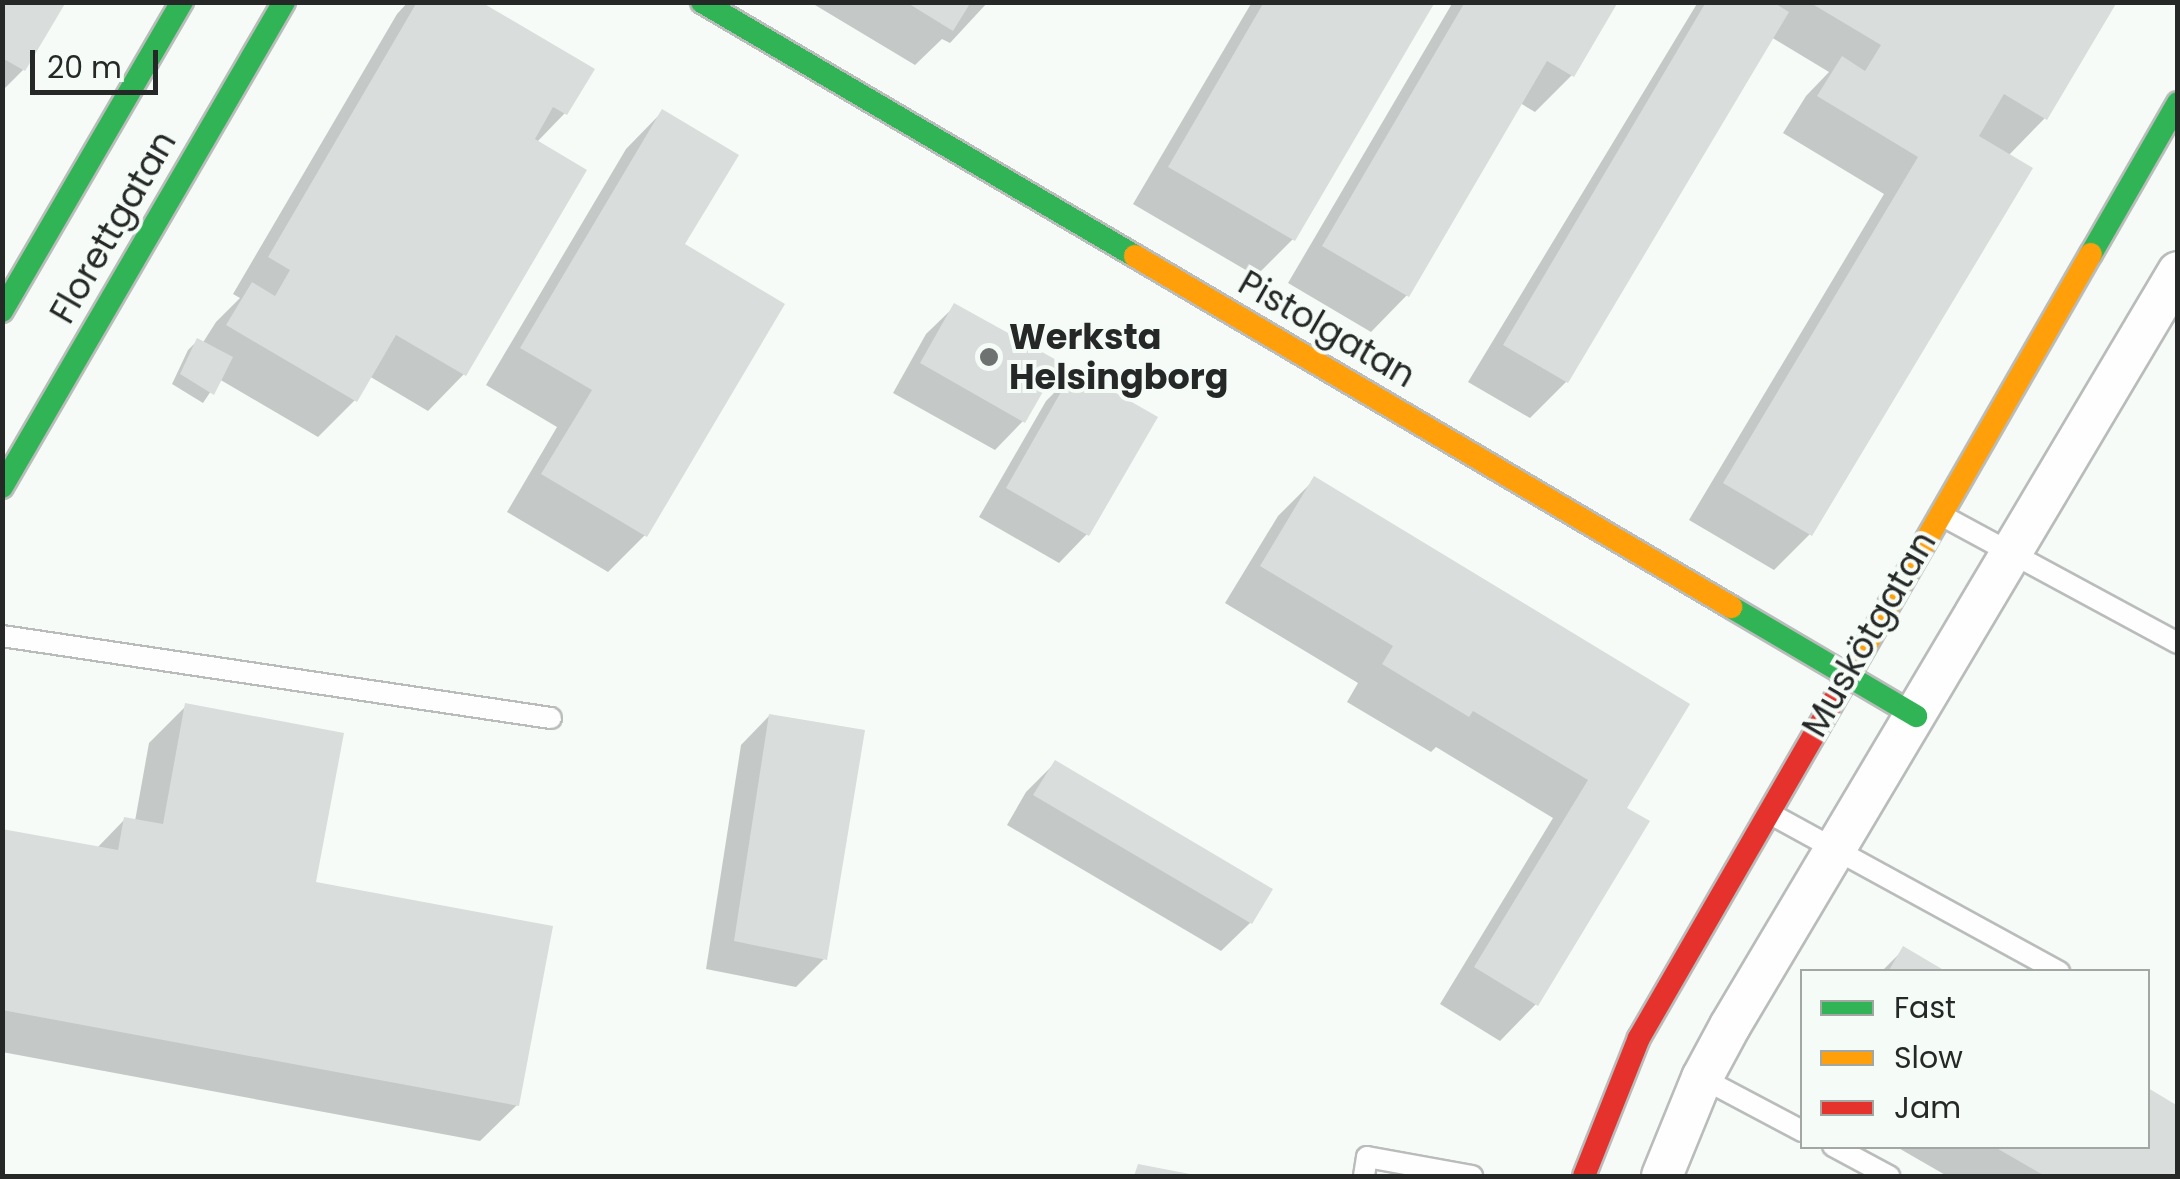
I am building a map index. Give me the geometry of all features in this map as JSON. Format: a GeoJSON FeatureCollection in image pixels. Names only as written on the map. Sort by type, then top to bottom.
{"type":"FeatureCollection","features":[{"type":"Feature","properties":{"kind":"street","name":"Florettgatan"},"geometry":{"type":"LineString","coordinates":[[2,311],[182,2]]}},
{"type":"Feature","properties":{"kind":"street","name":"Florettgatan"},"geometry":{"type":"LineString","coordinates":[[2,487],[284,2]]}},
{"type":"Feature","properties":{"kind":"street","name":"Pistolgatan"},"geometry":{"type":"LineString","coordinates":[[702,2],[1916,716]]}},
{"type":"Feature","properties":{"kind":"street","name":"Muskötgatan"},"geometry":{"type":"LineString","coordinates":[[1584,1176],[1638,1038],[2178,104]]}},
{"type":"Feature","properties":{"kind":"street"},"geometry":{"type":"LineString","coordinates":[[1662,1176],[1702,1078],[2178,272]]}},
{"type":"Feature","properties":{"kind":"lane"},"geometry":{"type":"LineString","coordinates":[[1939,514],[2178,643]]}},
{"type":"Feature","properties":{"kind":"lane"},"geometry":{"type":"LineString","coordinates":[[2,636],[552,718]]}},
{"type":"Feature","properties":{"kind":"lane"},"geometry":{"type":"LineString","coordinates":[[1767,812],[2053,969]]}},
{"type":"Feature","properties":{"kind":"lane"},"geometry":{"type":"LineString","coordinates":[[1702,1078],[1800,1129]]}},
{"type":"Feature","properties":{"kind":"lane"},"geometry":{"type":"LineString","coordinates":[[1839,1149],[1890,1176]]}},
{"type":"Feature","properties":{"kind":"lane"},"geometry":{"type":"LineString","coordinates":[[1364,1176],[1367,1157],[1472,1176]]}},
{"type":"Feature","properties":{"kind":"building"},"geometry":{"type":"Polygon","coordinates":[[[2,2],[66,2],[25,71],[2,58],[2,2]]]}},
{"type":"Feature","properties":{"kind":"building"},"geometry":{"type":"Polygon","coordinates":[[[417,2],[481,2],[595,69],[567,115],[553,107],[535,139],[587,170],[466,376],[396,335],[357,402],[226,325],[252,282],[275,296],[290,270],[268,257],[417,2]]]}},
{"type":"Feature","properties":{"kind":"building"},"geometry":{"type":"Polygon","coordinates":[[[906,2],[971,2],[953,31],[906,2]]]}},
{"type":"Feature","properties":{"kind":"building"},"geometry":{"type":"Polygon","coordinates":[[[1264,2],[1435,2],[1295,241],[1168,167],[1264,2]]]}},
{"type":"Feature","properties":{"kind":"building"},"geometry":{"type":"Polygon","coordinates":[[[1465,2],[1618,2],[1574,77],[1547,61],[1409,297],[1322,246],[1465,2]]]}},
{"type":"Feature","properties":{"kind":"building"},"geometry":{"type":"Polygon","coordinates":[[[1706,2],[1773,2],[1789,12],[1568,383],[1503,345],[1706,2]]]}},
{"type":"Feature","properties":{"kind":"building"},"geometry":{"type":"Polygon","coordinates":[[[1809,2],[2117,2],[2047,120],[2004,94],[1979,136],[2033,168],[1812,536],[1723,483],[1918,157],[1817,96],[1842,56],[1865,71],[1881,45],[1809,2]]]}},
{"type":"Feature","properties":{"kind":"building"},"geometry":{"type":"Polygon","coordinates":[[[662,109],[739,155],[685,244],[785,304],[647,537],[541,474],[592,390],[520,348],[662,109]]]}},
{"type":"Feature","properties":{"kind":"building"},"geometry":{"type":"Polygon","coordinates":[[[954,303],[1060,362],[1025,423],[920,363],[954,303]]]}},
{"type":"Feature","properties":{"kind":"building"},"geometry":{"type":"Polygon","coordinates":[[[197,338],[233,357],[214,395],[180,374],[197,338]]]}},
{"type":"Feature","properties":{"kind":"building"},"geometry":{"type":"Polygon","coordinates":[[[1074,369],[1158,417],[1089,536],[1006,488],[1074,369]]]}},
{"type":"Feature","properties":{"kind":"building"},"geometry":{"type":"Polygon","coordinates":[[[1314,476],[1690,704],[1627,808],[1650,821],[1538,1006],[1474,967],[1588,780],[1473,711],[1469,717],[1382,664],[1393,646],[1260,566],[1314,476]]]}},
{"type":"Feature","properties":{"kind":"building"},"geometry":{"type":"Polygon","coordinates":[[[185,703],[344,733],[316,882],[553,926],[519,1106],[2,1010],[2,829],[118,850],[124,817],[163,824],[185,703]]]}},
{"type":"Feature","properties":{"kind":"building"},"geometry":{"type":"Polygon","coordinates":[[[769,714],[865,730],[827,960],[734,941],[769,714]]]}},
{"type":"Feature","properties":{"kind":"building"},"geometry":{"type":"Polygon","coordinates":[[[1055,760],[1273,889],[1252,924],[1033,795],[1055,760]]]}},
{"type":"Feature","properties":{"kind":"building"},"geometry":{"type":"Polygon","coordinates":[[[1903,946],[1942,969],[1890,969],[1903,946]]]}},
{"type":"Feature","properties":{"kind":"building"},"geometry":{"type":"Polygon","coordinates":[[[2150,1089],[2178,1106],[2178,1176],[2045,1176],[1998,1149],[2150,1149],[2150,1089]]]}},
{"type":"Feature","properties":{"kind":"building"},"geometry":{"type":"Polygon","coordinates":[[[1138,1164],[1195,1175],[1195,1176],[1134,1176],[1138,1164]]]}},
{"type":"Feature","properties":{"kind":"traffic: fast"},"geometry":{"type":"LineString","coordinates":[[2,311],[182,2]]}},
{"type":"Feature","properties":{"kind":"traffic: fast"},"geometry":{"type":"LineString","coordinates":[[2,487],[284,2]]}},
{"type":"Feature","properties":{"kind":"traffic: fast"},"geometry":{"type":"LineString","coordinates":[[702,2],[1135,256]]}},
{"type":"Feature","properties":{"kind":"traffic: fast"},"geometry":{"type":"LineString","coordinates":[[2091,254],[2178,103]]}},
{"type":"Feature","properties":{"kind":"traffic: fast"},"geometry":{"type":"LineString","coordinates":[[1731,607],[1916,716]]}},
{"type":"Feature","properties":{"kind":"traffic: slow"},"geometry":{"type":"LineString","coordinates":[[1851,671],[2091,254]]}},
{"type":"Feature","properties":{"kind":"traffic: slow"},"geometry":{"type":"LineString","coordinates":[[1135,256],[1731,607]]}},
{"type":"Feature","properties":{"kind":"traffic: jam"},"geometry":{"type":"LineString","coordinates":[[1584,1176],[1639,1038],[1851,671]]}},
{"type":"Feature","properties":{"kind":"place","name":"Werksta Helsingborg"},"geometry":{"type":"Point","coordinates":[989,357]}}]}
